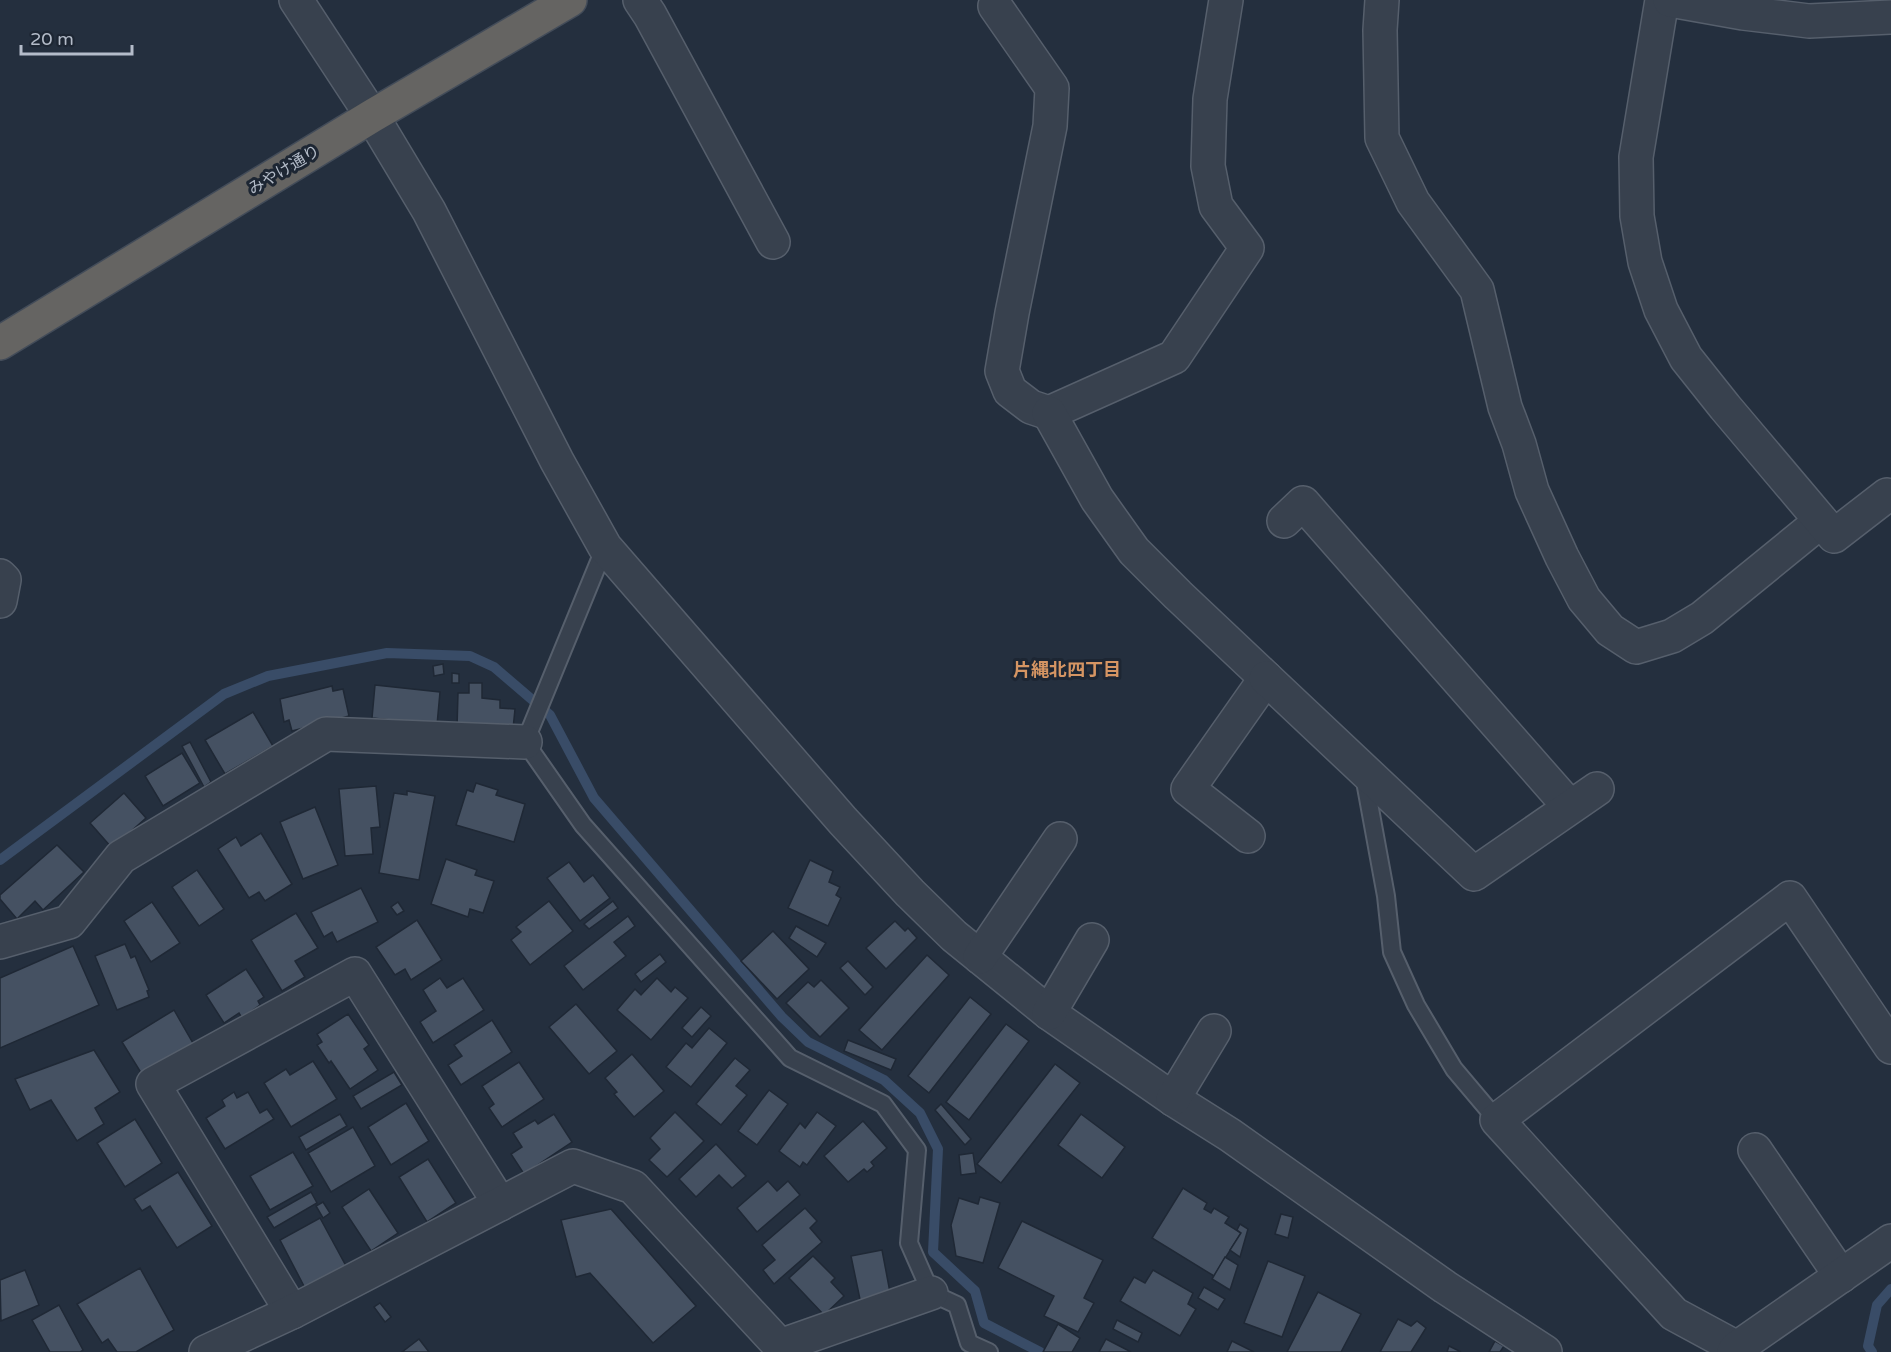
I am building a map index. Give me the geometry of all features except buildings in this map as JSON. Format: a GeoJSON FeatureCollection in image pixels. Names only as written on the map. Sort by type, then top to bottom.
{"type":"FeatureCollection","features":[{"type":"Feature","properties":{"kind":"highway","name":"みやけ通り"},"geometry":{"type":"LineString","coordinates":[[0,343],[372,116],[570,0]]}},
{"type":"Feature","properties":{"kind":"street"},"geometry":{"type":"LineString","coordinates":[[296,0],[372,116],[429,211],[557,460],[605,547],[843,821],[954,936],[1049,1013],[1173,1099],[1230,1135],[1445,1287],[1545,1352]]}},
{"type":"Feature","properties":{"kind":"street"},"geometry":{"type":"LineString","coordinates":[[640,0],[773,242]]}},
{"type":"Feature","properties":{"kind":"street"},"geometry":{"type":"LineString","coordinates":[[1049,413],[1174,357],[1247,248],[1216,206],[1208,166],[1210,99],[1226,0]]}},
{"type":"Feature","properties":{"kind":"street"},"geometry":{"type":"LineString","coordinates":[[1382,0],[1380,30],[1382,138],[1413,202],[1477,290],[1505,407],[1519,444],[1532,491],[1584,599],[1610,630],[1636,647],[1672,636],[1702,618],[1821,521]]}},
{"type":"Feature","properties":{"kind":"street"},"geometry":{"type":"LineString","coordinates":[[1662,0],[1636,157],[1637,216],[1645,262],[1661,310],[1686,358],[1834,536],[1887,495]]}},
{"type":"Feature","properties":{"kind":"street"},"geometry":{"type":"LineString","coordinates":[[1670,0],[1743,13],[1809,21],[1891,16]]}},
{"type":"Feature","properties":{"kind":"street"},"geometry":{"type":"LineString","coordinates":[[997,2],[1052,88],[1050,126],[1002,371],[1010,391],[1031,407],[1049,413],[1097,499],[1134,551],[1474,874],[1569,806],[1597,789]]}},
{"type":"Feature","properties":{"kind":"street"},"geometry":{"type":"LineString","coordinates":[[1284,521],[1303,503],[1569,806]]}},
{"type":"Feature","properties":{"kind":"street"},"geometry":{"type":"LineString","coordinates":[[0,576],[4,580],[0,601]]}},
{"type":"Feature","properties":{"kind":"street"},"geometry":{"type":"LineString","coordinates":[[1248,836],[1188,789],[1266,678]]}},
{"type":"Feature","properties":{"kind":"street"},"geometry":{"type":"LineString","coordinates":[[0,942],[69,922],[121,857],[326,734],[525,742]]}},
{"type":"Feature","properties":{"kind":"street"},"geometry":{"type":"LineString","coordinates":[[980,957],[1060,839]]}},
{"type":"Feature","properties":{"kind":"street"},"geometry":{"type":"LineString","coordinates":[[1888,1036],[1790,898],[1497,1120],[1674,1314],[1736,1350],[1891,1241]]}},
{"type":"Feature","properties":{"kind":"street"},"geometry":{"type":"LineString","coordinates":[[1049,1013],[1092,940]]}},
{"type":"Feature","properties":{"kind":"street"},"geometry":{"type":"LineString","coordinates":[[292,1312],[153,1084],[355,975],[500,1204]]}},
{"type":"Feature","properties":{"kind":"street"},"geometry":{"type":"LineString","coordinates":[[1173,1099],[1214,1031]]}},
{"type":"Feature","properties":{"kind":"street"},"geometry":{"type":"LineString","coordinates":[[1755,1150],[1841,1276]]}},
{"type":"Feature","properties":{"kind":"street"},"geometry":{"type":"LineString","coordinates":[[206,1352],[292,1312],[573,1166],[633,1187],[780,1346],[931,1293]]}},
{"type":"Feature","properties":{"kind":"lane"},"geometry":{"type":"LineString","coordinates":[[605,547],[525,742],[583,825],[790,1058],[883,1104],[916,1150],[909,1243],[931,1293],[957,1305],[969,1343],[989,1352]]}},
{"type":"Feature","properties":{"kind":"lane"},"geometry":{"type":"LineString","coordinates":[[1362,768],[1386,896],[1392,952],[1416,1005],[1454,1069],[1497,1120]]}},
{"type":"Feature","properties":{"kind":"waterway"},"geometry":{"type":"LineString","coordinates":[[0,860],[224,694],[268,676],[387,653],[470,656],[494,667],[550,715],[594,798],[782,1017],[808,1042],[884,1080],[920,1113],[938,1149],[933,1252],[975,1291],[984,1323],[1040,1352]]}},
{"type":"Feature","properties":{"kind":"waterway"},"geometry":{"type":"LineString","coordinates":[[1872,1352],[1868,1346],[1877,1305],[1891,1289]]}},
{"type":"Feature","properties":{"kind":"district","name":"片縄北四丁目"},"geometry":{"type":"Point","coordinates":[1067,670]}}]}
